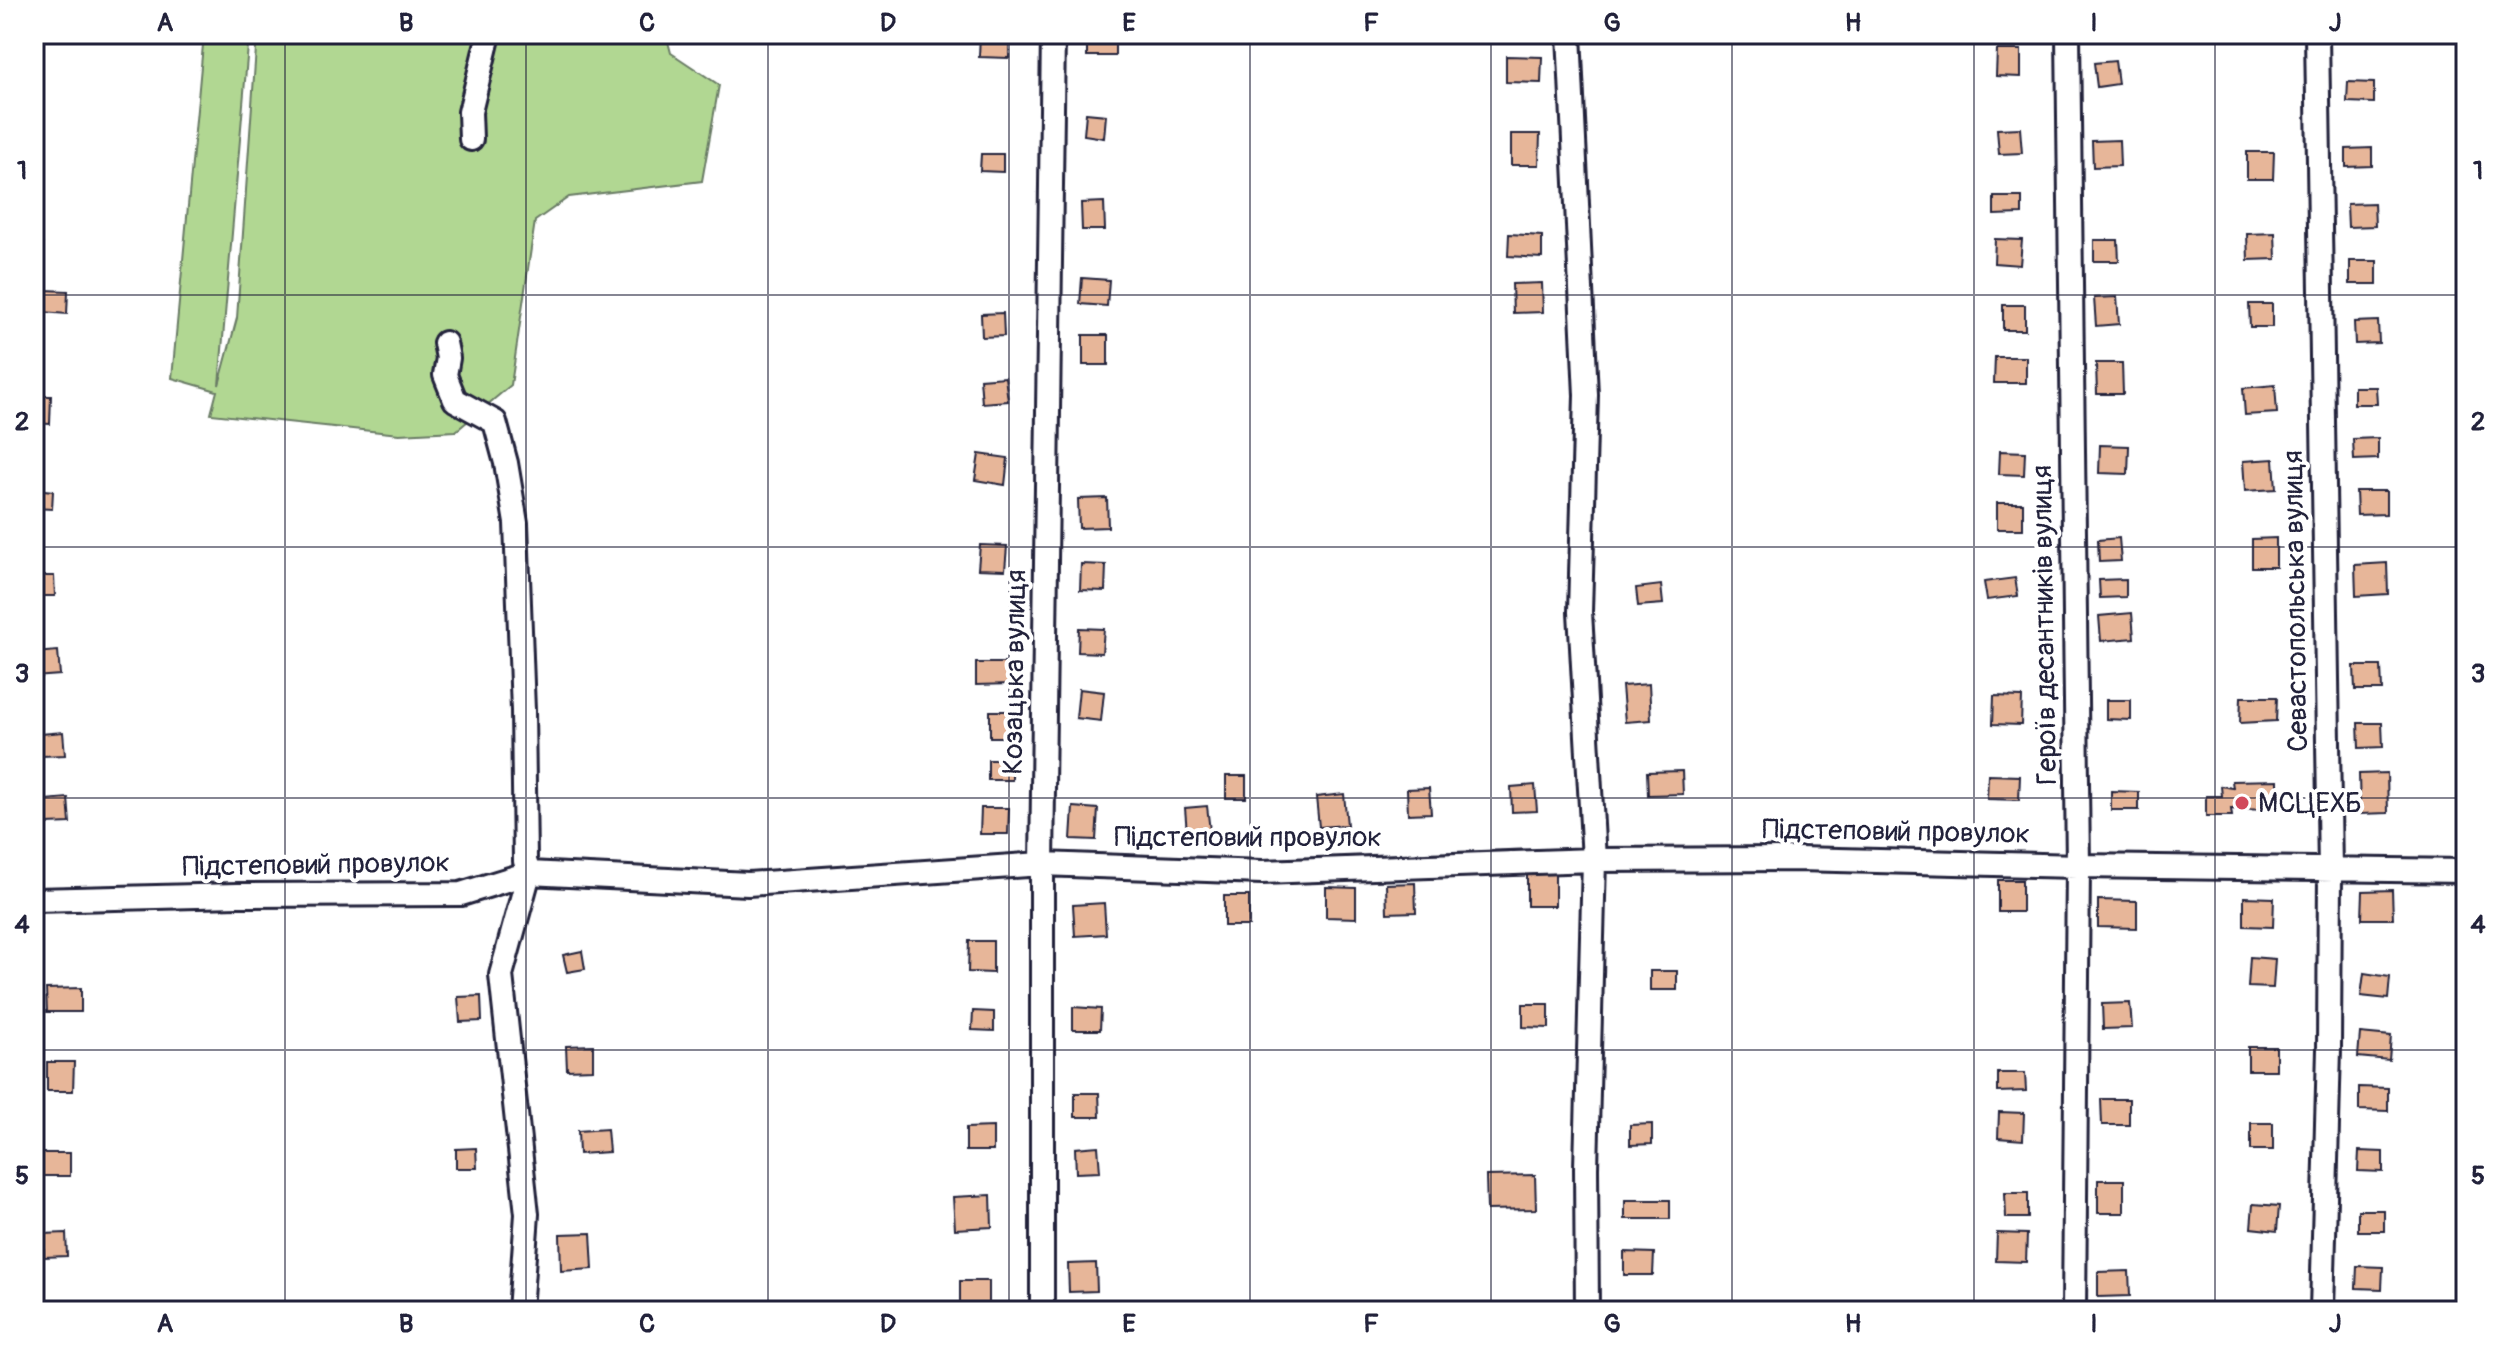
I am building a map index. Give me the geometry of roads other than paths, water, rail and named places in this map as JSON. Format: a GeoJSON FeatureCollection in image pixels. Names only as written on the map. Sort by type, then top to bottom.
{"type":"FeatureCollection","features":[{"type":"Feature","properties":{"kind":"street"},"geometry":{"type":"LineString","coordinates":[[471,139],[470,112],[489,34]]}},
{"type":"Feature","properties":{"kind":"street","name":"Козацька вулиця"},"geometry":{"type":"LineString","coordinates":[[1042,1311],[1042,864],[1053,34]]}},
{"type":"Feature","properties":{"kind":"street"},"geometry":{"type":"LineString","coordinates":[[1569,34],[1586,395],[1580,612],[1594,860],[1586,1168],[1587,1311]]}},
{"type":"Feature","properties":{"kind":"street","name":"Героїв десантників вулиця"},"geometry":{"type":"LineString","coordinates":[[2068,34],[2078,866],[2074,1311]]}},
{"type":"Feature","properties":{"kind":"street","name":"Севастопольська вулиця"},"geometry":{"type":"LineString","coordinates":[[2317,34],[2330,871],[2322,1311]]}},
{"type":"Feature","properties":{"kind":"street"},"geometry":{"type":"LineString","coordinates":[[445,343],[448,358],[445,375],[455,400],[495,422],[506,463],[516,523],[525,861],[529,873],[501,975],[527,1214],[520,1311]]}},
{"type":"Feature","properties":{"kind":"street","name":"Підстеповий провулок"},"geometry":{"type":"LineString","coordinates":[[34,900],[461,894],[529,873],[748,884],[1042,864],[1262,872],[1594,860],[1798,859],[2330,871],[2466,871]]}},
{"type":"Feature","properties":{"kind":"place","name":"МСЦЕХБ"},"geometry":{"type":"Point","coordinates":[2242,803]}}]}
